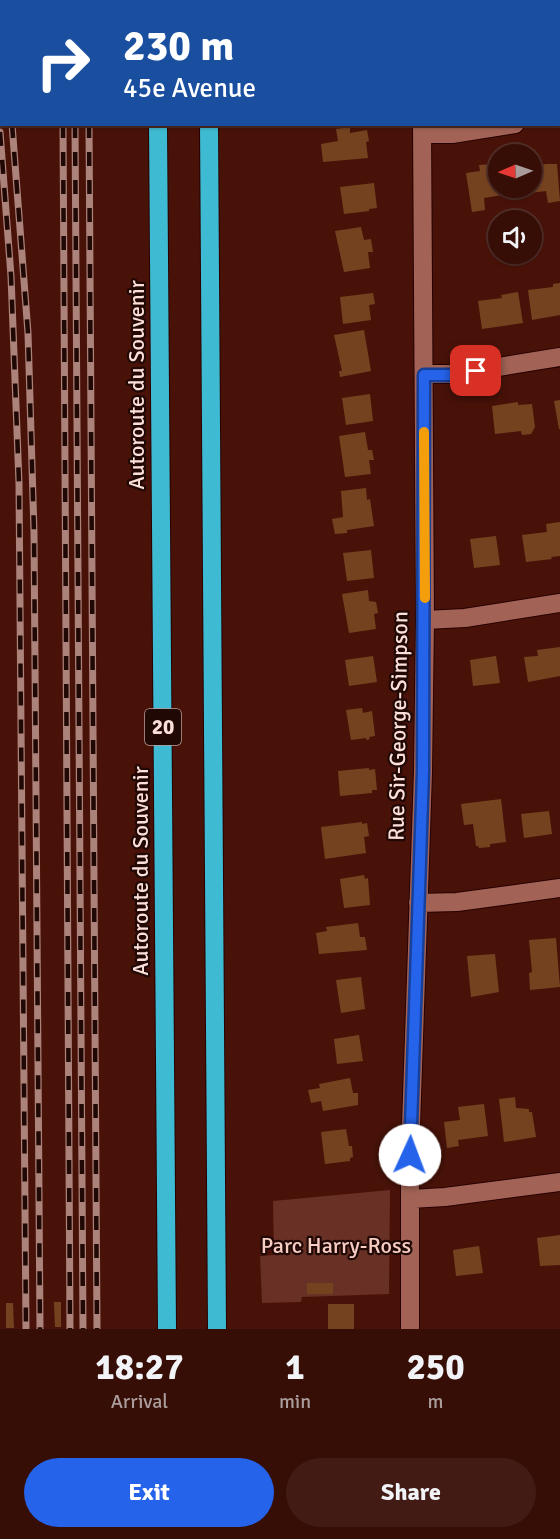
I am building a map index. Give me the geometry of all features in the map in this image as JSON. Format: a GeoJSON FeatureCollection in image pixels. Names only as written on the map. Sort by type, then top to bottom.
{"type":"FeatureCollection","features":[{"type":"Feature","properties":{"kind":"highway","name":"Autoroute du Souvenir"},"geometry":{"type":"LineString","coordinates":[[159,126],[167,1329]]}},
{"type":"Feature","properties":{"kind":"highway","name":"20"},"geometry":{"type":"LineString","coordinates":[[209,126],[217,1329]]}},
{"type":"Feature","properties":{"kind":"street"},"geometry":{"type":"LineString","coordinates":[[422,129],[452,134],[502,126]]}},
{"type":"Feature","properties":{"kind":"street","name":"Rue Sir-George-Simpson"},"geometry":{"type":"LineString","coordinates":[[410,1329],[410,1199],[423,772],[425,620],[422,129]]}},
{"type":"Feature","properties":{"kind":"street"},"geometry":{"type":"LineString","coordinates":[[424,375],[455,375],[560,357]]}},
{"type":"Feature","properties":{"kind":"street"},"geometry":{"type":"LineString","coordinates":[[425,620],[465,618],[560,603]]}},
{"type":"Feature","properties":{"kind":"street"},"geometry":{"type":"LineString","coordinates":[[418,903],[457,902],[560,888]]}},
{"type":"Feature","properties":{"kind":"street"},"geometry":{"type":"LineString","coordinates":[[410,1199],[445,1197],[560,1182]]}},
{"type":"Feature","properties":{"kind":"green space","name":"Parc Harry-Ross"},"geometry":{"type":"Polygon","coordinates":[[[390,1190],[389,1294],[302,1297],[301,1302],[262,1303],[260,1256],[274,1255],[273,1201],[390,1190]]]}},
{"type":"Feature","properties":{"kind":"building"},"geometry":{"type":"Polygon","coordinates":[[[350,127],[350,133],[367,130],[368,158],[323,162],[321,144],[338,141],[336,129],[350,127]]]}},
{"type":"Feature","properties":{"kind":"building"},"geometry":{"type":"Polygon","coordinates":[[[488,164],[488,197],[484,198],[485,210],[472,212],[466,173],[480,171],[479,165],[488,164]]]}},
{"type":"Feature","properties":{"kind":"building"},"geometry":{"type":"Polygon","coordinates":[[[557,164],[560,201],[548,203],[546,191],[542,192],[542,165],[557,164]]]}},
{"type":"Feature","properties":{"kind":"building"},"geometry":{"type":"Polygon","coordinates":[[[374,183],[377,208],[344,214],[340,187],[374,183]]]}},
{"type":"Feature","properties":{"kind":"building"},"geometry":{"type":"Polygon","coordinates":[[[361,227],[364,240],[371,239],[373,252],[368,252],[370,268],[344,272],[335,231],[361,227]]]}},
{"type":"Feature","properties":{"kind":"building"},"geometry":{"type":"Polygon","coordinates":[[[560,283],[560,315],[532,320],[528,290],[553,287],[553,284],[560,283]]]}},
{"type":"Feature","properties":{"kind":"building"},"geometry":{"type":"Polygon","coordinates":[[[518,292],[523,323],[482,329],[478,301],[502,298],[501,295],[518,292]]]}},
{"type":"Feature","properties":{"kind":"building"},"geometry":{"type":"Polygon","coordinates":[[[373,293],[375,304],[369,305],[371,320],[343,324],[340,297],[373,293]]]}},
{"type":"Feature","properties":{"kind":"building"},"geometry":{"type":"Polygon","coordinates":[[[364,330],[371,371],[340,377],[339,371],[342,371],[334,335],[364,330]]]}},
{"type":"Feature","properties":{"kind":"building"},"geometry":{"type":"Polygon","coordinates":[[[370,394],[373,421],[346,425],[342,398],[370,394]]]}},
{"type":"Feature","properties":{"kind":"building"},"geometry":{"type":"Polygon","coordinates":[[[560,400],[560,429],[559,429],[554,401],[560,400]]]}},
{"type":"Feature","properties":{"kind":"building"},"geometry":{"type":"Polygon","coordinates":[[[518,402],[518,405],[532,404],[535,427],[531,434],[522,435],[521,431],[495,434],[492,406],[518,402]]]}},
{"type":"Feature","properties":{"kind":"building"},"geometry":{"type":"Polygon","coordinates":[[[365,432],[368,450],[372,450],[374,460],[369,460],[371,474],[345,477],[339,436],[365,432]]]}},
{"type":"Feature","properties":{"kind":"building"},"geometry":{"type":"Polygon","coordinates":[[[366,488],[374,526],[335,534],[332,519],[343,517],[341,491],[366,488]]]}},
{"type":"Feature","properties":{"kind":"building"},"geometry":{"type":"Polygon","coordinates":[[[560,522],[560,556],[526,562],[522,535],[547,532],[546,524],[560,522]]]}},
{"type":"Feature","properties":{"kind":"building"},"geometry":{"type":"Polygon","coordinates":[[[496,536],[500,565],[474,568],[470,539],[496,536]]]}},
{"type":"Feature","properties":{"kind":"building"},"geometry":{"type":"Polygon","coordinates":[[[371,550],[374,578],[347,581],[343,553],[371,550]]]}},
{"type":"Feature","properties":{"kind":"building"},"geometry":{"type":"Polygon","coordinates":[[[368,590],[369,601],[376,602],[378,613],[374,614],[376,629],[349,633],[342,594],[368,590]]]}},
{"type":"Feature","properties":{"kind":"building"},"geometry":{"type":"Polygon","coordinates":[[[560,647],[560,676],[528,682],[524,657],[538,656],[537,650],[560,647]]]}},
{"type":"Feature","properties":{"kind":"building"},"geometry":{"type":"Polygon","coordinates":[[[373,656],[377,682],[349,686],[345,660],[373,656]]]}},
{"type":"Feature","properties":{"kind":"building"},"geometry":{"type":"Polygon","coordinates":[[[496,656],[500,683],[473,686],[470,660],[496,656]]]}},
{"type":"Feature","properties":{"kind":"building"},"geometry":{"type":"Polygon","coordinates":[[[362,708],[363,713],[372,711],[375,736],[366,740],[366,738],[351,740],[346,710],[362,708]]]}},
{"type":"Feature","properties":{"kind":"building"},"geometry":{"type":"Polygon","coordinates":[[[369,768],[369,770],[375,769],[377,790],[372,790],[372,793],[340,796],[338,771],[369,768]]]}},
{"type":"Feature","properties":{"kind":"building"},"geometry":{"type":"Polygon","coordinates":[[[501,799],[506,842],[479,848],[476,846],[473,824],[464,825],[461,804],[501,799]]]}},
{"type":"Feature","properties":{"kind":"building"},"geometry":{"type":"Polygon","coordinates":[[[549,811],[552,834],[524,838],[521,814],[549,811]]]}},
{"type":"Feature","properties":{"kind":"building"},"geometry":{"type":"Polygon","coordinates":[[[362,822],[362,824],[367,823],[369,836],[364,837],[366,853],[325,859],[321,827],[362,822]]]}},
{"type":"Feature","properties":{"kind":"building"},"geometry":{"type":"Polygon","coordinates":[[[364,875],[365,879],[368,878],[370,905],[344,908],[340,879],[364,875]]]}},
{"type":"Feature","properties":{"kind":"building"},"geometry":{"type":"Polygon","coordinates":[[[358,923],[360,937],[365,937],[367,950],[319,954],[316,933],[327,931],[326,927],[358,923]]]}},
{"type":"Feature","properties":{"kind":"building"},"geometry":{"type":"Polygon","coordinates":[[[556,938],[560,987],[530,990],[529,973],[532,972],[529,940],[556,938]]]}},
{"type":"Feature","properties":{"kind":"building"},"geometry":{"type":"Polygon","coordinates":[[[495,954],[499,992],[471,997],[467,956],[495,954]]]}},
{"type":"Feature","properties":{"kind":"building"},"geometry":{"type":"Polygon","coordinates":[[[361,977],[365,1009],[341,1013],[336,980],[361,977]]]}},
{"type":"Feature","properties":{"kind":"building"},"geometry":{"type":"Polygon","coordinates":[[[359,1035],[363,1061],[337,1064],[334,1039],[359,1035]]]}},
{"type":"Feature","properties":{"kind":"building"},"geometry":{"type":"Polygon","coordinates":[[[350,1078],[353,1093],[358,1093],[358,1105],[323,1111],[321,1101],[311,1103],[308,1090],[320,1088],[319,1084],[350,1078]]]}},
{"type":"Feature","properties":{"kind":"building"},"geometry":{"type":"Polygon","coordinates":[[[515,1097],[516,1108],[529,1109],[529,1112],[532,1112],[536,1137],[504,1142],[499,1099],[515,1097]]]}},
{"type":"Feature","properties":{"kind":"building"},"geometry":{"type":"Polygon","coordinates":[[[484,1104],[488,1136],[458,1140],[459,1146],[447,1148],[444,1122],[460,1120],[458,1107],[484,1104]]]}},
{"type":"Feature","properties":{"kind":"building"},"geometry":{"type":"Polygon","coordinates":[[[346,1129],[353,1157],[350,1161],[325,1164],[321,1132],[346,1129]]]}},
{"type":"Feature","properties":{"kind":"building"},"geometry":{"type":"Polygon","coordinates":[[[560,1235],[560,1265],[540,1266],[537,1238],[560,1235]]]}},
{"type":"Feature","properties":{"kind":"building"},"geometry":{"type":"Polygon","coordinates":[[[479,1246],[483,1273],[456,1276],[453,1250],[479,1246]]]}},
{"type":"Feature","properties":{"kind":"building"},"geometry":{"type":"Polygon","coordinates":[[[307,1283],[333,1283],[333,1294],[307,1294],[307,1283]]]}},
{"type":"Feature","properties":{"kind":"building"},"geometry":{"type":"Polygon","coordinates":[[[54,1302],[61,1302],[61,1327],[55,1327],[54,1302]]]}},
{"type":"Feature","properties":{"kind":"building"},"geometry":{"type":"Polygon","coordinates":[[[6,1303],[13,1303],[14,1328],[6,1328],[6,1303]]]}},
{"type":"Feature","properties":{"kind":"building"},"geometry":{"type":"Polygon","coordinates":[[[328,1304],[354,1304],[354,1329],[328,1329],[328,1304]]]}},
{"type":"Feature","properties":{"kind":"railway"},"geometry":{"type":"LineString","coordinates":[[12,126],[28,333],[34,532],[40,1329]]}},
{"type":"Feature","properties":{"kind":"railway"},"geometry":{"type":"LineString","coordinates":[[63,126],[70,1329]]}},
{"type":"Feature","properties":{"kind":"railway"},"geometry":{"type":"LineString","coordinates":[[75,126],[83,1329]]}},
{"type":"Feature","properties":{"kind":"railway"},"geometry":{"type":"LineString","coordinates":[[89,126],[97,1329]]}},
{"type":"Feature","properties":{"kind":"railway"},"geometry":{"type":"LineString","coordinates":[[0,132],[11,276],[19,483],[26,1329]]}},
{"type":"Feature","properties":{"kind":"slow traffic"},"geometry":{"type":"LineString","coordinates":[[424,432],[425,598]]}},
{"type":"Feature","properties":{"kind":"route"},"geometry":{"type":"LineString","coordinates":[[410,1155],[423,772],[424,375],[455,375],[476,371]]}}]}
